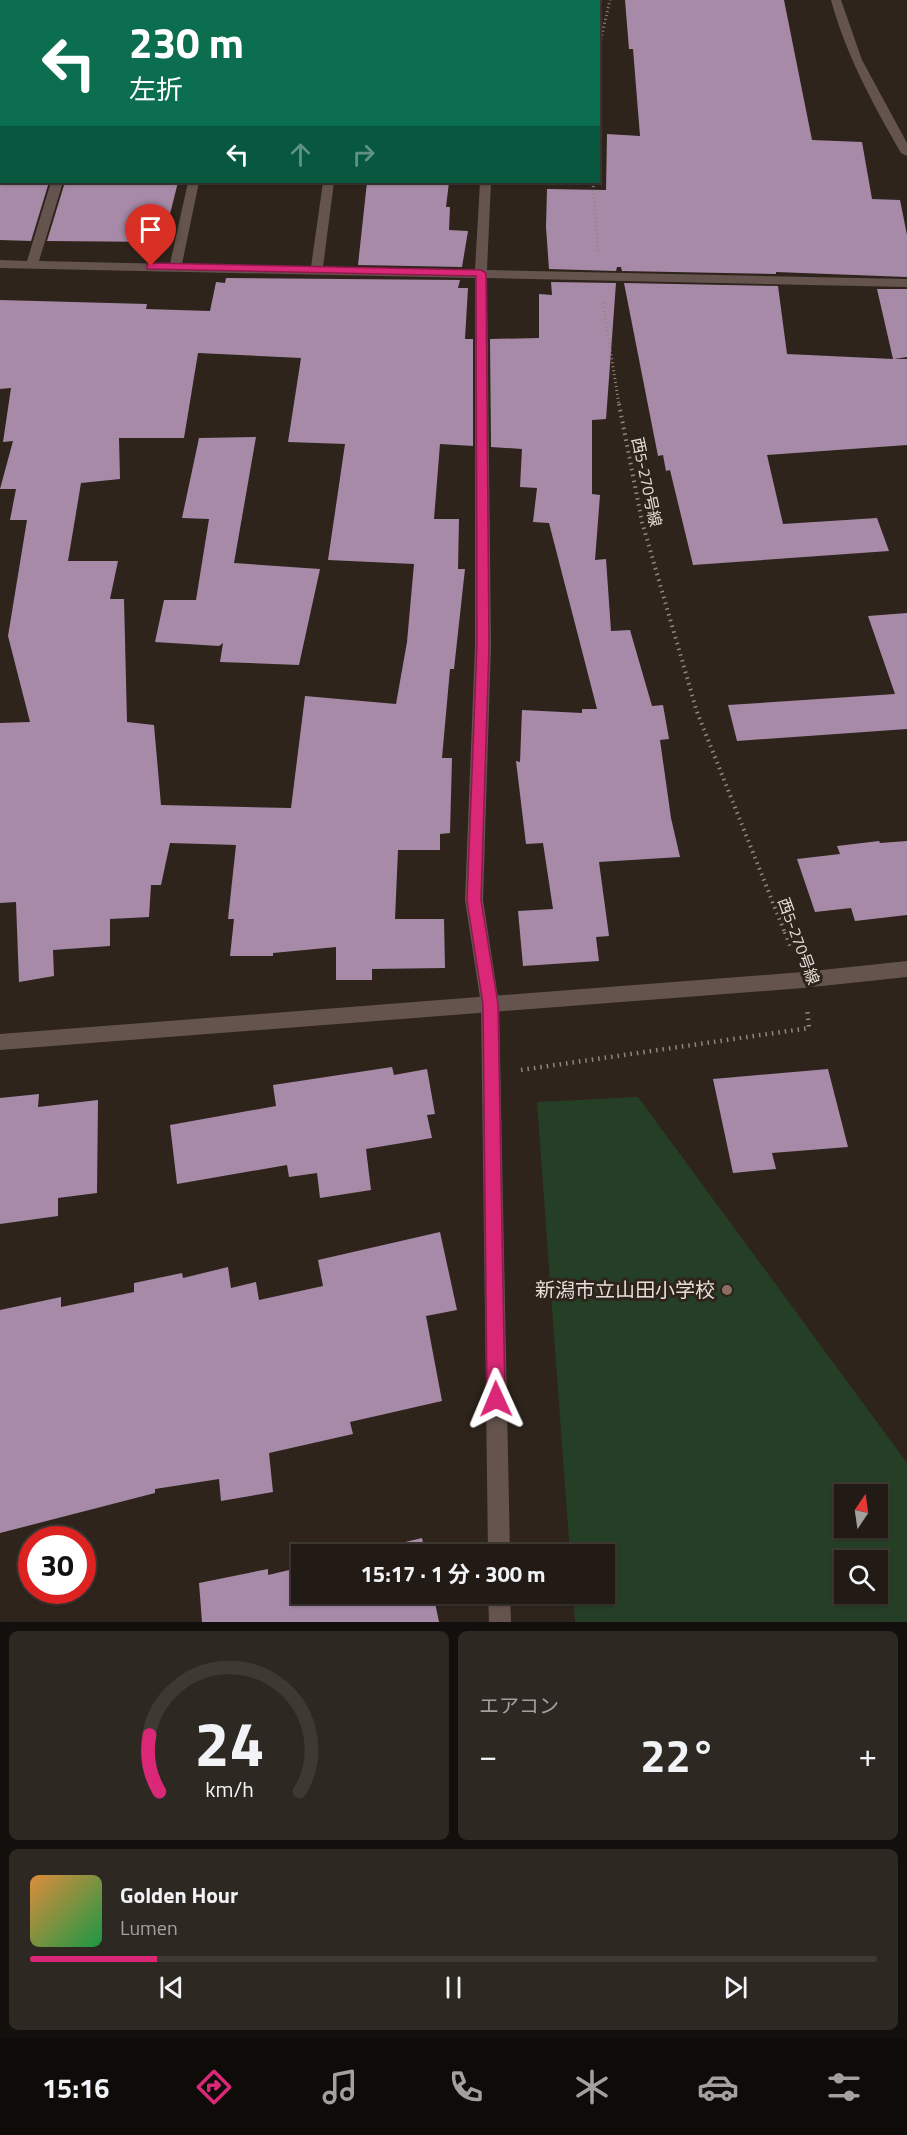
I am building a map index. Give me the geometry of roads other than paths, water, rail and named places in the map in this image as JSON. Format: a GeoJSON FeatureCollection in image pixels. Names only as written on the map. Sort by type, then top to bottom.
{"type":"FeatureCollection","features":[{"type":"Feature","properties":{"kind":"street"},"geometry":{"type":"LineString","coordinates":[[836,0],[841,21],[864,76],[907,153]]}},
{"type":"Feature","properties":{"kind":"street"},"geometry":{"type":"LineString","coordinates":[[32,264],[57,183]]}},
{"type":"Feature","properties":{"kind":"street"},"geometry":{"type":"LineString","coordinates":[[175,267],[194,183]]}},
{"type":"Feature","properties":{"kind":"street"},"geometry":{"type":"LineString","coordinates":[[317,269],[328,183]]}},
{"type":"Feature","properties":{"kind":"street"},"geometry":{"type":"LineString","coordinates":[[486,183],[481,273],[483,635],[474,900],[490,1004],[499,1544]]}},
{"type":"Feature","properties":{"kind":"street"},"geometry":{"type":"LineString","coordinates":[[0,264],[907,283]]}},
{"type":"Feature","properties":{"kind":"street"},"geometry":{"type":"LineString","coordinates":[[0,1041],[803,980],[907,969]]}},
{"type":"Feature","properties":{"kind":"street"},"geometry":{"type":"LineString","coordinates":[[499,1604],[500,1622]]}},
{"type":"Feature","properties":{"kind":"place","name":"新潟市立山田小学校"},"geometry":{"type":"Point","coordinates":[727,1290]}}]}
